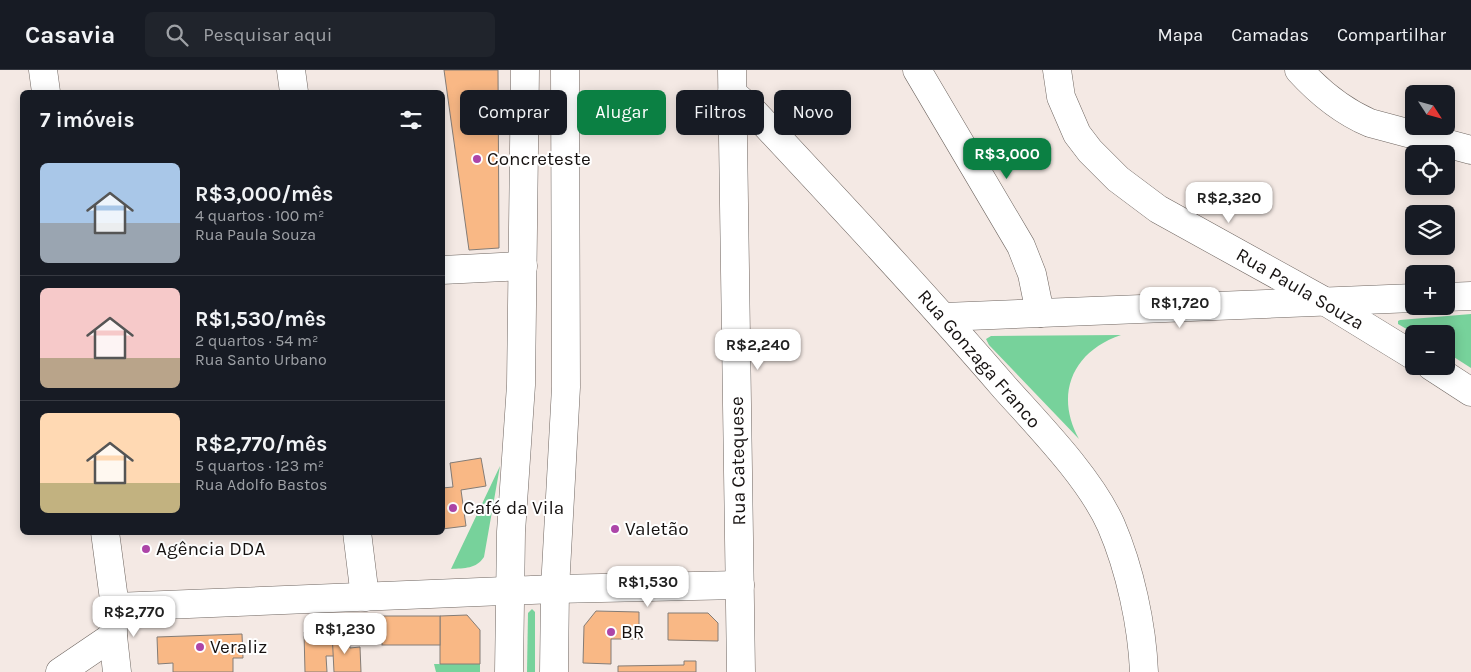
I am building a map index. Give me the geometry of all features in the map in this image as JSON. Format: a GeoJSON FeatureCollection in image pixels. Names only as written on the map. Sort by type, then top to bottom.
{"type":"FeatureCollection","features":[{"type":"Feature","properties":{"kind":"main road"},"geometry":{"type":"LineString","coordinates":[[43,70],[46,90]]}},
{"type":"Feature","properties":{"kind":"main road"},"geometry":{"type":"LineString","coordinates":[[291,70],[294,90]]}},
{"type":"Feature","properties":{"kind":"main road"},"geometry":{"type":"LineString","coordinates":[[509,672],[511,532],[522,385],[525,70]]}},
{"type":"Feature","properties":{"kind":"main road"},"geometry":{"type":"LineString","coordinates":[[554,672],[555,589],[566,387],[565,70]]}},
{"type":"Feature","properties":{"kind":"main road"},"geometry":{"type":"LineString","coordinates":[[917,70],[1021,246],[1032,274],[1040,313]]}},
{"type":"Feature","properties":{"kind":"main road","name":"Rua Paula Souza"},"geometry":{"type":"LineString","coordinates":[[1056,70],[1061,97],[1077,134],[1090,151],[1118,179],[1158,209],[1326,302],[1405,350]]}},
{"type":"Feature","properties":{"kind":"main road"},"geometry":{"type":"LineString","coordinates":[[1299,70],[1313,86],[1356,117],[1370,123],[1471,150]]}},
{"type":"Feature","properties":{"kind":"main road","name":"Rua Gonzaga Franco"},"geometry":{"type":"LineString","coordinates":[[732,81],[751,109],[944,317],[1084,481],[1111,525],[1129,580],[1142,640],[1144,672]]}},
{"type":"Feature","properties":{"kind":"main road","name":"Rua Catequese"},"geometry":{"type":"LineString","coordinates":[[732,81],[741,672]]}},
{"type":"Feature","properties":{"kind":"main road"},"geometry":{"type":"LineString","coordinates":[[445,270],[523,266]]}},
{"type":"Feature","properties":{"kind":"main road"},"geometry":{"type":"LineString","coordinates":[[1455,297],[1471,296]]}},
{"type":"Feature","properties":{"kind":"main road"},"geometry":{"type":"LineString","coordinates":[[944,317],[1405,298]]}},
{"type":"Feature","properties":{"kind":"main road"},"geometry":{"type":"LineString","coordinates":[[1445,375],[1471,392]]}},
{"type":"Feature","properties":{"kind":"main road"},"geometry":{"type":"LineString","coordinates":[[105,535],[115,607],[113,636],[117,672]]}},
{"type":"Feature","properties":{"kind":"main road"},"geometry":{"type":"LineString","coordinates":[[357,535],[365,597]]}},
{"type":"Feature","properties":{"kind":"main road"},"geometry":{"type":"LineString","coordinates":[[115,607],[555,589],[740,585]]}},
{"type":"Feature","properties":{"kind":"main road"},"geometry":{"type":"LineString","coordinates":[[60,672],[113,636]]}},
{"type":"Feature","properties":{"kind":"green space"},"geometry":{"type":"Polygon","coordinates":[[[1471,314],[1471,368],[1455,358],[1455,325],[1405,325],[1405,328],[1398,324],[1400,320],[1471,314]]]}},
{"type":"Feature","properties":{"kind":"green space"},"geometry":{"type":"Polygon","coordinates":[[[1121,335],[1104,342],[1091,352],[1080,363],[1073,376],[1068,406],[1079,439],[989,345],[986,339],[991,336],[1121,335]]]}},
{"type":"Feature","properties":{"kind":"green space"},"geometry":{"type":"Polygon","coordinates":[[[500,466],[484,557],[474,566],[451,569],[500,466]]]}},
{"type":"Feature","properties":{"kind":"green space"},"geometry":{"type":"Polygon","coordinates":[[[532,609],[535,612],[535,672],[527,672],[528,613],[532,609]]]}},
{"type":"Feature","properties":{"kind":"green space"},"geometry":{"type":"Polygon","coordinates":[[[434,664],[480,664],[480,672],[436,672],[434,664]]]}},
{"type":"Feature","properties":{"kind":"building","name":"Concreteste"},"geometry":{"type":"Polygon","coordinates":[[[444,70],[498,70],[498,90],[460,90],[460,135],[498,135],[499,248],[469,250],[444,70]]]}},
{"type":"Feature","properties":{"kind":"building","name":"Café da Vila"},"geometry":{"type":"Polygon","coordinates":[[[481,458],[486,486],[461,490],[466,526],[445,529],[445,488],[453,487],[450,463],[481,458]]]}},
{"type":"Feature","properties":{"kind":"building","name":"BR"},"geometry":{"type":"Polygon","coordinates":[[[596,611],[639,612],[639,639],[611,639],[611,664],[583,663],[584,626],[596,611]]]}},
{"type":"Feature","properties":{"kind":"building"},"geometry":{"type":"Polygon","coordinates":[[[668,613],[708,613],[718,623],[718,641],[668,640],[668,613]]]}},
{"type":"Feature","properties":{"kind":"building"},"geometry":{"type":"Polygon","coordinates":[[[467,615],[480,630],[480,664],[440,664],[440,616],[467,615]]]}},
{"type":"Feature","properties":{"kind":"building"},"geometry":{"type":"Polygon","coordinates":[[[353,616],[362,616],[363,636],[354,637],[353,616]]]}},
{"type":"Feature","properties":{"kind":"building"},"geometry":{"type":"Polygon","coordinates":[[[382,616],[440,616],[440,645],[382,645],[382,616]]]}},
{"type":"Feature","properties":{"kind":"building"},"geometry":{"type":"Polygon","coordinates":[[[332,624],[334,656],[326,656],[327,672],[305,672],[304,632],[319,632],[319,625],[332,624]]]}},
{"type":"Feature","properties":{"kind":"building"},"geometry":{"type":"Polygon","coordinates":[[[344,631],[344,640],[349,640],[350,648],[360,647],[361,672],[334,672],[332,632],[344,631]]]}},
{"type":"Feature","properties":{"kind":"building","name":"Veraliz"},"geometry":{"type":"Polygon","coordinates":[[[242,634],[243,658],[233,658],[233,672],[173,672],[173,663],[158,664],[157,637],[242,634]]]}},
{"type":"Feature","properties":{"kind":"building"},"geometry":{"type":"Polygon","coordinates":[[[684,661],[696,661],[696,672],[618,672],[618,666],[684,665],[684,661]]]}},
{"type":"Feature","properties":{"kind":"place","name":"Concreteste"},"geometry":{"type":"Point","coordinates":[477,159]}},
{"type":"Feature","properties":{"kind":"place","name":"Café da Vila"},"geometry":{"type":"Point","coordinates":[453,508]}},
{"type":"Feature","properties":{"kind":"place","name":"Valetão"},"geometry":{"type":"Point","coordinates":[615,529]}},
{"type":"Feature","properties":{"kind":"place","name":"Agência DDA"},"geometry":{"type":"Point","coordinates":[146,549]}},
{"type":"Feature","properties":{"kind":"place","name":"BR"},"geometry":{"type":"Point","coordinates":[611,632]}},
{"type":"Feature","properties":{"kind":"place","name":"Veraliz"},"geometry":{"type":"Point","coordinates":[200,647]}}]}
